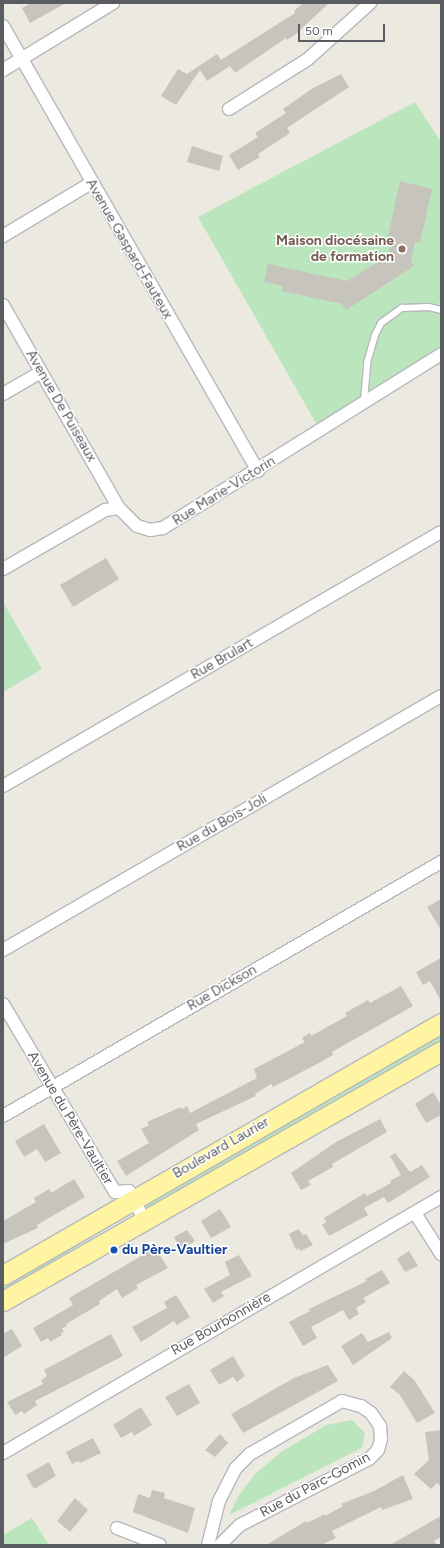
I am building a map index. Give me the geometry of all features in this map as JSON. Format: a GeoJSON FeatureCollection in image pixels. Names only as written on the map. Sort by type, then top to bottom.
{"type":"FeatureCollection","features":[{"type":"Feature","properties":{"kind":"main road","name":"Boulevard Laurier"},"geometry":{"type":"LineString","coordinates":[[3,1275],[133,1198],[441,1023]]}},
{"type":"Feature","properties":{"kind":"main road","name":"Boulevard Laurier"},"geometry":{"type":"LineString","coordinates":[[3,1301],[144,1219],[441,1051]]}},
{"type":"Feature","properties":{"kind":"street"},"geometry":{"type":"LineString","coordinates":[[3,70],[113,3]]}},
{"type":"Feature","properties":{"kind":"street"},"geometry":{"type":"LineString","coordinates":[[229,109],[308,59],[370,3]]}},
{"type":"Feature","properties":{"kind":"street","name":"Avenue Gaspard-Fauteux"},"geometry":{"type":"LineString","coordinates":[[3,26],[91,183],[258,471]]}},
{"type":"Feature","properties":{"kind":"street"},"geometry":{"type":"LineString","coordinates":[[3,236],[91,183]]}},
{"type":"Feature","properties":{"kind":"street","name":"Avenue De Puiseaux"},"geometry":{"type":"LineString","coordinates":[[3,305],[119,508]]}},
{"type":"Feature","properties":{"kind":"street","name":"Rue Marie-Victorin"},"geometry":{"type":"LineString","coordinates":[[119,508],[137,526],[150,530],[163,528],[258,471],[441,354]]}},
{"type":"Feature","properties":{"kind":"street"},"geometry":{"type":"LineString","coordinates":[[3,394],[42,372]]}},
{"type":"Feature","properties":{"kind":"street"},"geometry":{"type":"LineString","coordinates":[[3,569],[76,525],[105,510],[119,508]]}},
{"type":"Feature","properties":{"kind":"street","name":"Rue Brulart"},"geometry":{"type":"LineString","coordinates":[[3,786],[441,532]]}},
{"type":"Feature","properties":{"kind":"street","name":"Rue du Bois-Joli"},"geometry":{"type":"LineString","coordinates":[[3,950],[441,696]]}},
{"type":"Feature","properties":{"kind":"street","name":"Rue Dickson"},"geometry":{"type":"LineString","coordinates":[[3,1116],[441,862]]}},
{"type":"Feature","properties":{"kind":"street","name":"Avenue du Père-Vaultier"},"geometry":{"type":"LineString","coordinates":[[3,1004],[115,1192],[129,1191],[133,1198]]}},
{"type":"Feature","properties":{"kind":"street","name":"Rue Bourbonnière"},"geometry":{"type":"LineString","coordinates":[[3,1453],[441,1197]]}},
{"type":"Feature","properties":{"kind":"street"},"geometry":{"type":"LineString","coordinates":[[133,1198],[144,1219]]}},
{"type":"Feature","properties":{"kind":"street"},"geometry":{"type":"LineString","coordinates":[[415,1213],[441,1254]]}},
{"type":"Feature","properties":{"kind":"street","name":"Rue du Parc-Gomin"},"geometry":{"type":"LineString","coordinates":[[208,1545],[219,1501],[236,1468],[250,1454],[342,1400],[361,1406],[371,1413],[380,1426],[381,1439],[378,1450],[368,1459],[240,1525],[220,1545]]}},
{"type":"Feature","properties":{"kind":"street"},"geometry":{"type":"LineString","coordinates":[[117,1528],[160,1545]]}},
{"type":"Feature","properties":{"kind":"lane"},"geometry":{"type":"LineString","coordinates":[[364,403],[367,363],[375,335],[381,323],[402,308],[429,307],[441,310]]}},
{"type":"Feature","properties":{"kind":"green space"},"geometry":{"type":"Polygon","coordinates":[[[415,102],[441,142],[441,346],[317,425],[198,217],[415,102]]]}},
{"type":"Feature","properties":{"kind":"green space"},"geometry":{"type":"Polygon","coordinates":[[[3,602],[42,669],[3,692],[3,602]]]}},
{"type":"Feature","properties":{"kind":"green space"},"geometry":{"type":"Polygon","coordinates":[[[441,1031],[441,1043],[144,1209],[143,1204],[441,1031]]]}},
{"type":"Feature","properties":{"kind":"green space"},"geometry":{"type":"Polygon","coordinates":[[[108,1225],[109,1227],[3,1292],[3,1286],[108,1225]]]}},
{"type":"Feature","properties":{"kind":"green space"},"geometry":{"type":"Polygon","coordinates":[[[352,1420],[365,1433],[362,1448],[229,1515],[239,1495],[256,1473],[281,1452],[326,1425],[352,1420]]]}},
{"type":"Feature","properties":{"kind":"green space"},"geometry":{"type":"Polygon","coordinates":[[[32,1518],[49,1545],[3,1545],[3,1535],[32,1518]]]}},
{"type":"Feature","properties":{"kind":"building"},"geometry":{"type":"Polygon","coordinates":[[[31,3],[66,3],[30,23],[22,8],[31,3]]]}},
{"type":"Feature","properties":{"kind":"building"},"geometry":{"type":"Polygon","coordinates":[[[303,3],[329,3],[296,34],[287,40],[286,38],[235,73],[230,66],[207,81],[200,70],[176,105],[161,96],[178,69],[187,74],[217,54],[221,60],[295,13],[294,11],[303,3]]]}},
{"type":"Feature","properties":{"kind":"building"},"geometry":{"type":"Polygon","coordinates":[[[341,74],[349,87],[287,128],[290,133],[258,154],[260,157],[238,170],[229,155],[258,137],[255,133],[286,113],[283,109],[313,88],[341,74]]]}},
{"type":"Feature","properties":{"kind":"building"},"geometry":{"type":"Polygon","coordinates":[[[192,146],[223,156],[219,171],[187,162],[192,146]]]}},
{"type":"Feature","properties":{"kind":"building","name":"Maison diocésaine de formation"},"geometry":{"type":"Polygon","coordinates":[[[400,181],[432,189],[420,243],[415,242],[411,261],[414,266],[346,310],[342,304],[282,291],[283,286],[264,282],[268,264],[347,281],[388,256],[393,237],[388,236],[400,181]]]}},
{"type":"Feature","properties":{"kind":"building"},"geometry":{"type":"Polygon","coordinates":[[[106,558],[119,579],[73,607],[60,585],[106,558]]]}},
{"type":"Feature","properties":{"kind":"building"},"geometry":{"type":"Polygon","coordinates":[[[441,899],[441,930],[427,907],[441,899]]]}},
{"type":"Feature","properties":{"kind":"building"},"geometry":{"type":"Polygon","coordinates":[[[441,958],[441,1001],[430,981],[423,985],[416,972],[441,958]]]}},
{"type":"Feature","properties":{"kind":"building"},"geometry":{"type":"Polygon","coordinates":[[[401,986],[413,1006],[332,1052],[333,1055],[319,1063],[273,1087],[271,1084],[255,1094],[256,1096],[196,1124],[199,1130],[126,1176],[117,1161],[149,1143],[141,1129],[149,1125],[147,1122],[181,1107],[182,1109],[187,1106],[190,1113],[257,1078],[254,1069],[305,1042],[302,1038],[310,1033],[311,1036],[347,1016],[345,1013],[368,1000],[370,1003],[401,986]]]}},
{"type":"Feature","properties":{"kind":"building"},"geometry":{"type":"Polygon","coordinates":[[[433,1092],[441,1105],[441,1115],[426,1123],[415,1104],[433,1092]]]}},
{"type":"Feature","properties":{"kind":"building"},"geometry":{"type":"Polygon","coordinates":[[[380,1119],[387,1132],[332,1164],[333,1167],[308,1181],[311,1185],[301,1190],[291,1173],[336,1142],[380,1119]]]}},
{"type":"Feature","properties":{"kind":"building"},"geometry":{"type":"Polygon","coordinates":[[[44,1124],[61,1153],[45,1162],[37,1149],[24,1157],[15,1141],[44,1124]]]}},
{"type":"Feature","properties":{"kind":"building"},"geometry":{"type":"Polygon","coordinates":[[[395,1153],[410,1172],[422,1165],[430,1177],[388,1203],[384,1197],[364,1208],[368,1215],[329,1236],[322,1225],[326,1222],[324,1218],[365,1193],[367,1196],[391,1183],[390,1181],[401,1175],[390,1156],[395,1153]]]}},
{"type":"Feature","properties":{"kind":"building"},"geometry":{"type":"Polygon","coordinates":[[[74,1179],[85,1197],[37,1225],[38,1228],[3,1244],[3,1221],[36,1202],[34,1198],[49,1189],[51,1193],[74,1179]]]}},
{"type":"Feature","properties":{"kind":"building"},"geometry":{"type":"Polygon","coordinates":[[[220,1209],[231,1227],[211,1238],[201,1221],[220,1209]]]}},
{"type":"Feature","properties":{"kind":"building"},"geometry":{"type":"Polygon","coordinates":[[[298,1229],[303,1235],[306,1234],[313,1245],[300,1251],[299,1248],[296,1250],[289,1234],[298,1229]]]}},
{"type":"Feature","properties":{"kind":"building"},"geometry":{"type":"Polygon","coordinates":[[[187,1230],[195,1241],[181,1250],[174,1237],[187,1230]]]}},
{"type":"Feature","properties":{"kind":"building"},"geometry":{"type":"Polygon","coordinates":[[[155,1248],[168,1268],[136,1285],[138,1288],[122,1298],[117,1289],[99,1301],[100,1304],[66,1324],[67,1326],[62,1328],[64,1332],[61,1333],[62,1335],[50,1342],[48,1338],[41,1342],[33,1328],[73,1305],[69,1298],[155,1248]]]}},
{"type":"Feature","properties":{"kind":"building"},"geometry":{"type":"Polygon","coordinates":[[[409,1251],[418,1266],[405,1272],[397,1259],[409,1251]]]}},
{"type":"Feature","properties":{"kind":"building"},"geometry":{"type":"Polygon","coordinates":[[[239,1255],[252,1276],[221,1292],[224,1296],[213,1303],[204,1289],[230,1275],[225,1262],[239,1255]]]}},
{"type":"Feature","properties":{"kind":"building"},"geometry":{"type":"Polygon","coordinates":[[[382,1270],[390,1283],[363,1298],[366,1302],[356,1308],[359,1314],[349,1320],[343,1310],[311,1327],[317,1338],[303,1346],[289,1322],[310,1311],[309,1309],[367,1281],[365,1279],[382,1270]]]}},
{"type":"Feature","properties":{"kind":"building"},"geometry":{"type":"Polygon","coordinates":[[[176,1295],[190,1317],[177,1325],[174,1321],[141,1342],[132,1327],[167,1308],[164,1302],[176,1295]]]}},
{"type":"Feature","properties":{"kind":"building"},"geometry":{"type":"Polygon","coordinates":[[[12,1329],[22,1346],[3,1358],[3,1334],[12,1329]]]}},
{"type":"Feature","properties":{"kind":"building"},"geometry":{"type":"Polygon","coordinates":[[[389,1332],[392,1338],[353,1365],[341,1346],[362,1333],[368,1342],[389,1332]]]}},
{"type":"Feature","properties":{"kind":"building"},"geometry":{"type":"Polygon","coordinates":[[[111,1334],[123,1356],[35,1401],[37,1405],[24,1414],[22,1411],[15,1415],[7,1402],[43,1384],[41,1380],[47,1376],[44,1370],[111,1334]]]}},
{"type":"Feature","properties":{"kind":"building"},"geometry":{"type":"Polygon","coordinates":[[[233,1356],[245,1376],[237,1382],[233,1377],[219,1385],[210,1370],[233,1356]]]}},
{"type":"Feature","properties":{"kind":"building"},"geometry":{"type":"Polygon","coordinates":[[[328,1365],[338,1381],[243,1433],[231,1414],[294,1378],[328,1365]]]}},
{"type":"Feature","properties":{"kind":"building"},"geometry":{"type":"Polygon","coordinates":[[[404,1371],[415,1381],[435,1413],[417,1423],[400,1395],[390,1387],[404,1371]]]}},
{"type":"Feature","properties":{"kind":"building"},"geometry":{"type":"Polygon","coordinates":[[[189,1384],[200,1403],[177,1416],[165,1397],[189,1384]]]}},
{"type":"Feature","properties":{"kind":"building"},"geometry":{"type":"Polygon","coordinates":[[[141,1407],[152,1425],[134,1436],[132,1432],[121,1438],[113,1425],[141,1407]]]}},
{"type":"Feature","properties":{"kind":"building"},"geometry":{"type":"Polygon","coordinates":[[[441,1430],[441,1487],[437,1483],[431,1489],[414,1474],[429,1460],[425,1432],[441,1430]]]}},
{"type":"Feature","properties":{"kind":"building"},"geometry":{"type":"Polygon","coordinates":[[[220,1434],[228,1443],[215,1457],[205,1450],[220,1434]]]}},
{"type":"Feature","properties":{"kind":"building"},"geometry":{"type":"Polygon","coordinates":[[[93,1438],[101,1453],[80,1463],[78,1461],[72,1464],[66,1452],[93,1438]]]}},
{"type":"Feature","properties":{"kind":"building"},"geometry":{"type":"Polygon","coordinates":[[[49,1462],[56,1476],[34,1489],[26,1475],[49,1462]]]}},
{"type":"Feature","properties":{"kind":"building"},"geometry":{"type":"Polygon","coordinates":[[[403,1475],[413,1499],[382,1510],[381,1507],[332,1531],[336,1538],[321,1545],[266,1545],[306,1521],[307,1523],[325,1514],[325,1516],[343,1506],[341,1504],[374,1491],[403,1475]]]}},
{"type":"Feature","properties":{"kind":"building"},"geometry":{"type":"Polygon","coordinates":[[[152,1490],[165,1493],[164,1498],[195,1508],[188,1533],[133,1512],[138,1494],[150,1498],[152,1490]]]}},
{"type":"Feature","properties":{"kind":"building"},"geometry":{"type":"Polygon","coordinates":[[[75,1498],[88,1510],[70,1532],[57,1521],[75,1498]]]}},
{"type":"Feature","properties":{"kind":"building"},"geometry":{"type":"Polygon","coordinates":[[[441,1516],[441,1537],[434,1541],[437,1545],[390,1545],[441,1516]]]}},
{"type":"Feature","properties":{"kind":"place","name":"Maison diocésaine de formation"},"geometry":{"type":"Point","coordinates":[402,249]}},
{"type":"Feature","properties":{"kind":"place","name":"du Père-Vaultier"},"geometry":{"type":"Point","coordinates":[114,1250]}}]}
